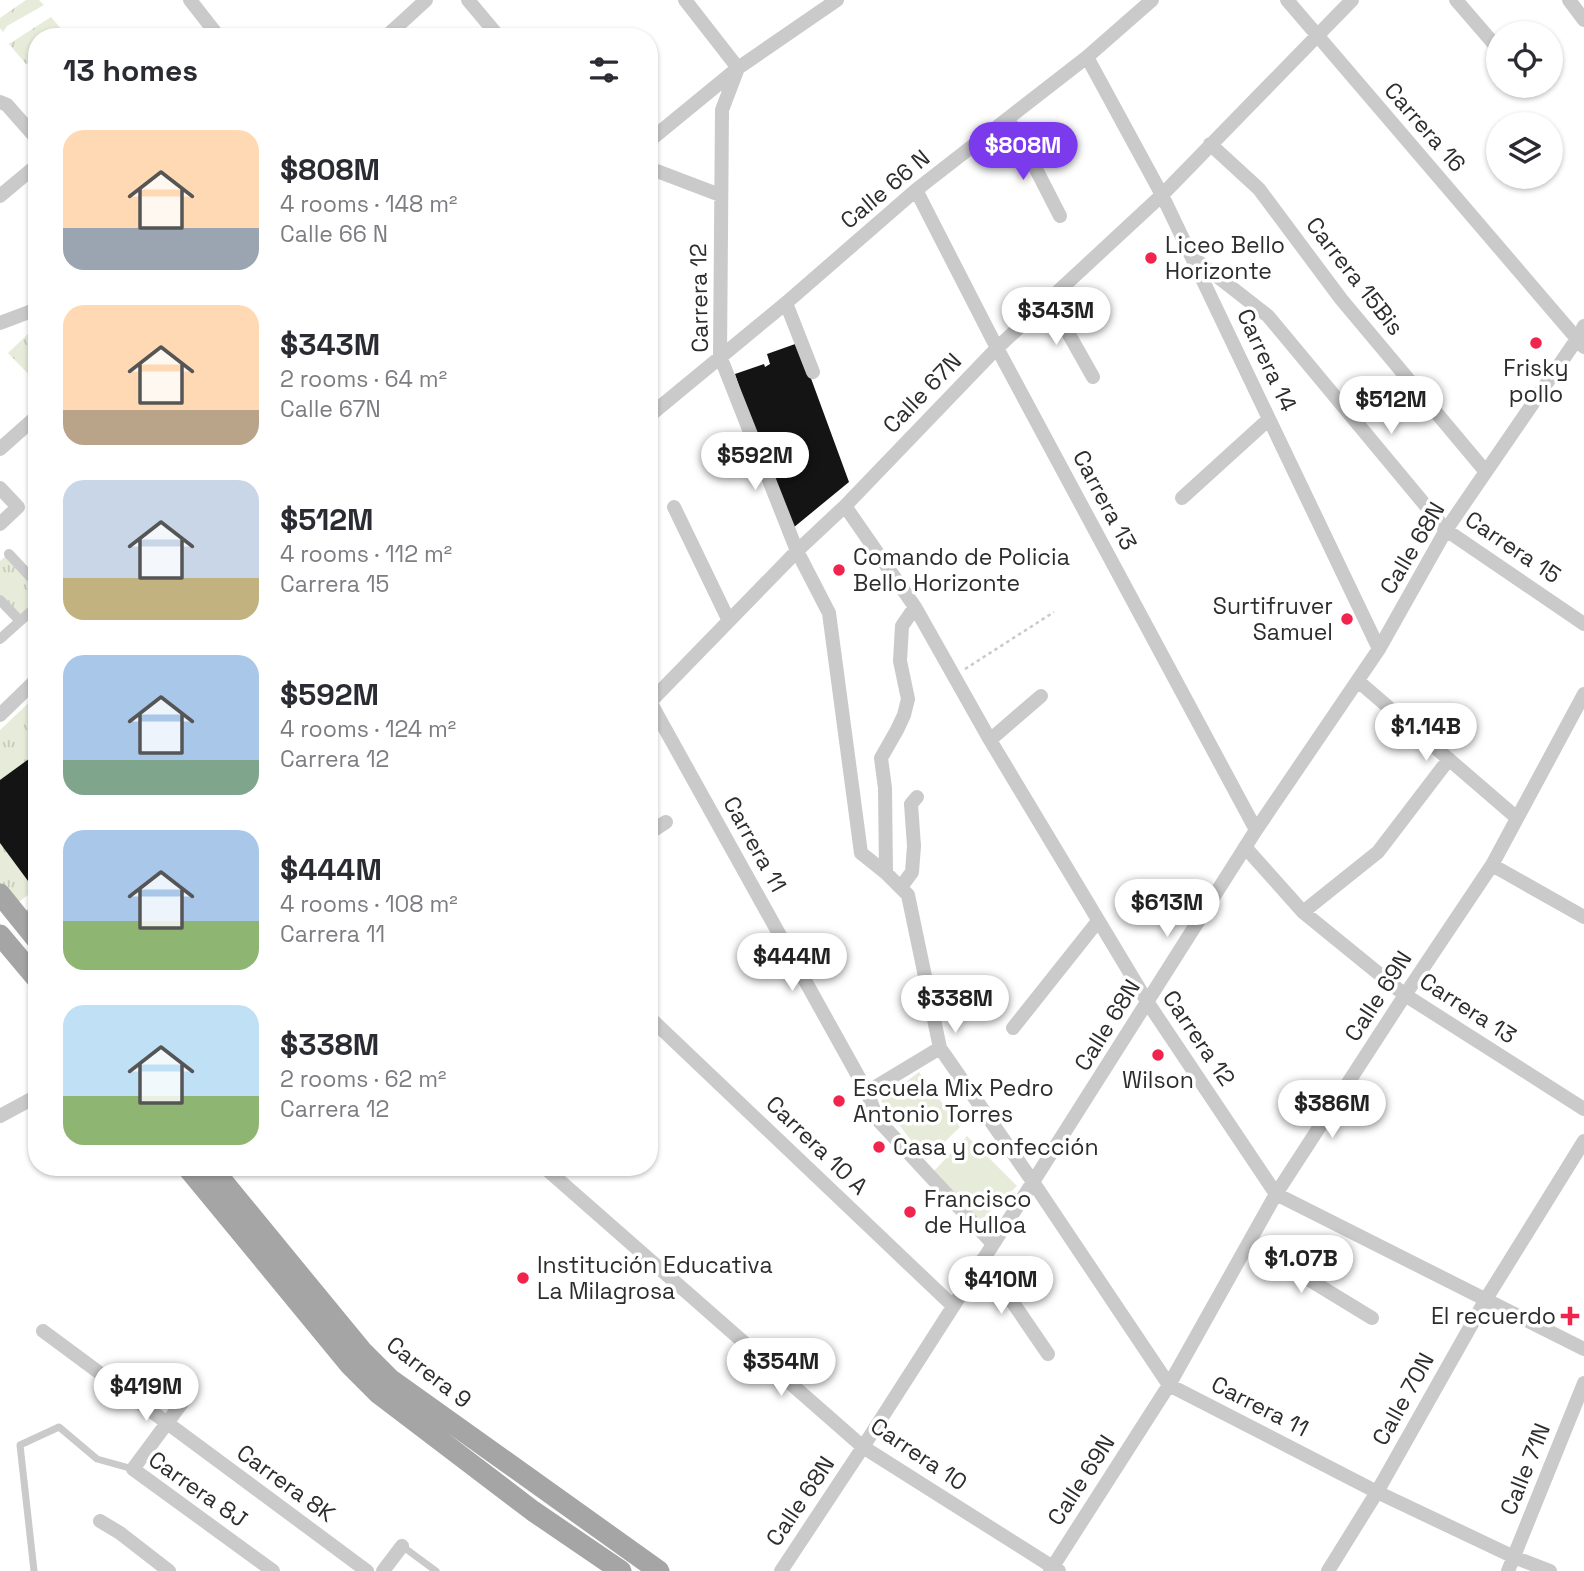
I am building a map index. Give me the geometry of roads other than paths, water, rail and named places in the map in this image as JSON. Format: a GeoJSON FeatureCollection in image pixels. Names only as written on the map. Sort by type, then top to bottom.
{"type":"FeatureCollection","features":[{"type":"Feature","properties":{"kind":"main road"},"geometry":{"type":"LineString","coordinates":[[0,894],[28,915]]}},
{"type":"Feature","properties":{"kind":"main road"},"geometry":{"type":"LineString","coordinates":[[0,935],[28,968]]}},
{"type":"Feature","properties":{"kind":"main road","name":"Carrera 9"},"geometry":{"type":"LineString","coordinates":[[194,1176],[350,1365],[379,1394],[533,1511],[621,1571]]}},
{"type":"Feature","properties":{"kind":"main road","name":"Carrera 9"},"geometry":{"type":"LineString","coordinates":[[218,1176],[362,1351],[390,1379],[659,1571]]}},
{"type":"Feature","properties":{"kind":"street"},"geometry":{"type":"LineString","coordinates":[[190,0],[212,28]]}},
{"type":"Feature","properties":{"kind":"street"},"geometry":{"type":"LineString","coordinates":[[395,28],[426,0]]}},
{"type":"Feature","properties":{"kind":"street"},"geometry":{"type":"LineString","coordinates":[[468,0],[491,28]]}},
{"type":"Feature","properties":{"kind":"street"},"geometry":{"type":"LineString","coordinates":[[685,0],[738,68]]}},
{"type":"Feature","properties":{"kind":"street"},"geometry":{"type":"LineString","coordinates":[[658,134],[738,68],[837,0]]}},
{"type":"Feature","properties":{"kind":"street","name":"Calle 66 N"},"geometry":{"type":"LineString","coordinates":[[658,408],[786,303],[916,190],[1087,57],[1152,0]]}},
{"type":"Feature","properties":{"kind":"street","name":"Carrera 16"},"geometry":{"type":"LineString","coordinates":[[1287,0],[1582,337]]}},
{"type":"Feature","properties":{"kind":"street","name":"Calle 67N"},"geometry":{"type":"LineString","coordinates":[[658,694],[997,348],[1162,195],[1352,0]]}},
{"type":"Feature","properties":{"kind":"street"},"geometry":{"type":"LineString","coordinates":[[1456,0],[1486,35]]}},
{"type":"Feature","properties":{"kind":"street"},"geometry":{"type":"LineString","coordinates":[[1569,0],[1584,20]]}},
{"type":"Feature","properties":{"kind":"street","name":"Carrera 14"},"geometry":{"type":"LineString","coordinates":[[1087,57],[1162,195],[1379,649]]}},
{"type":"Feature","properties":{"kind":"street","name":"Carrera 12"},"geometry":{"type":"LineString","coordinates":[[738,68],[722,110],[720,356],[797,551],[829,613],[861,853],[908,895],[940,1048],[1033,1182]]}},
{"type":"Feature","properties":{"kind":"street"},"geometry":{"type":"LineString","coordinates":[[0,102],[7,105],[28,129]]}},
{"type":"Feature","properties":{"kind":"street"},"geometry":{"type":"LineString","coordinates":[[1007,119],[1017,132],[1060,216]]}},
{"type":"Feature","properties":{"kind":"street","name":"Carrera 15Bis"},"geometry":{"type":"LineString","coordinates":[[1210,144],[1259,189],[1341,299],[1486,472]]}},
{"type":"Feature","properties":{"kind":"street"},"geometry":{"type":"LineString","coordinates":[[658,171],[720,195]]}},
{"type":"Feature","properties":{"kind":"street"},"geometry":{"type":"LineString","coordinates":[[0,196],[28,172]]}},
{"type":"Feature","properties":{"kind":"street","name":"Carrera 13"},"geometry":{"type":"LineString","coordinates":[[916,190],[997,348],[1255,831]]}},
{"type":"Feature","properties":{"kind":"street","name":"Carrera 15"},"geometry":{"type":"LineString","coordinates":[[1193,258],[1268,316],[1446,530],[1584,624]]}},
{"type":"Feature","properties":{"kind":"street"},"geometry":{"type":"LineString","coordinates":[[1049,299],[1093,377]]}},
{"type":"Feature","properties":{"kind":"street"},"geometry":{"type":"LineString","coordinates":[[786,303],[813,372]]}},
{"type":"Feature","properties":{"kind":"street"},"geometry":{"type":"LineString","coordinates":[[0,323],[28,312]]}},
{"type":"Feature","properties":{"kind":"street","name":"Calle 68N"},"geometry":{"type":"LineString","coordinates":[[781,1571],[1033,1182],[1255,831],[1379,649],[1446,530],[1582,337]]}},
{"type":"Feature","properties":{"kind":"street"},"geometry":{"type":"LineString","coordinates":[[1182,498],[1269,419]]}},
{"type":"Feature","properties":{"kind":"street"},"geometry":{"type":"LineString","coordinates":[[0,449],[28,424]]}},
{"type":"Feature","properties":{"kind":"street"},"geometry":{"type":"LineString","coordinates":[[0,488],[18,507],[0,524]]}},
{"type":"Feature","properties":{"kind":"street","name":"Carrera 12"},"geometry":{"type":"LineString","coordinates":[[845,506],[915,607],[990,740],[1147,1003],[1276,1194],[1584,1349]]}},
{"type":"Feature","properties":{"kind":"street"},"geometry":{"type":"LineString","coordinates":[[674,508],[729,621]]}},
{"type":"Feature","properties":{"kind":"street"},"geometry":{"type":"LineString","coordinates":[[9,554],[28,574]]}},
{"type":"Feature","properties":{"kind":"street"},"geometry":{"type":"LineString","coordinates":[[0,600],[20,621]]}},
{"type":"Feature","properties":{"kind":"street"},"geometry":{"type":"LineString","coordinates":[[886,873],[885,788],[881,758],[901,722],[908,699],[900,661],[902,626],[915,607]]}},
{"type":"Feature","properties":{"kind":"street"},"geometry":{"type":"LineString","coordinates":[[0,639],[28,614]]}},
{"type":"Feature","properties":{"kind":"street"},"geometry":{"type":"LineString","coordinates":[[1358,681],[1517,818]]}},
{"type":"Feature","properties":{"kind":"street"},"geometry":{"type":"LineString","coordinates":[[0,715],[28,688]]}},
{"type":"Feature","properties":{"kind":"street","name":"Calle 69N"},"geometry":{"type":"LineString","coordinates":[[1054,1570],[1169,1385],[1276,1194],[1492,865],[1584,694]]}},
{"type":"Feature","properties":{"kind":"street"},"geometry":{"type":"LineString","coordinates":[[990,740],[1041,696]]}},
{"type":"Feature","properties":{"kind":"street","name":"Carrera 11"},"geometry":{"type":"LineString","coordinates":[[658,716],[867,1092],[878,1120],[993,1244]]}},
{"type":"Feature","properties":{"kind":"street"},"geometry":{"type":"LineString","coordinates":[[1303,912],[1378,852],[1449,759]]}},
{"type":"Feature","properties":{"kind":"street"},"geometry":{"type":"LineString","coordinates":[[901,887],[912,872],[914,846],[911,804],[917,797]]}},
{"type":"Feature","properties":{"kind":"street"},"geometry":{"type":"LineString","coordinates":[[658,827],[666,822]]}},
{"type":"Feature","properties":{"kind":"street","name":"Carrera 13"},"geometry":{"type":"LineString","coordinates":[[1245,847],[1303,912],[1405,995],[1584,1109]]}},
{"type":"Feature","properties":{"kind":"street"},"geometry":{"type":"LineString","coordinates":[[1492,865],[1584,917]]}},
{"type":"Feature","properties":{"kind":"street"},"geometry":{"type":"LineString","coordinates":[[1013,1028],[1098,921]]}},
{"type":"Feature","properties":{"kind":"street","name":"Carrera 10 A"},"geometry":{"type":"LineString","coordinates":[[658,1026],[953,1306]]}},
{"type":"Feature","properties":{"kind":"street"},"geometry":{"type":"LineString","coordinates":[[867,1092],[940,1048]]}},
{"type":"Feature","properties":{"kind":"street"},"geometry":{"type":"LineString","coordinates":[[0,1116],[28,1101]]}},
{"type":"Feature","properties":{"kind":"street","name":"Calle 70N"},"geometry":{"type":"LineString","coordinates":[[1328,1571],[1377,1492],[1486,1299],[1584,1141]]}},
{"type":"Feature","properties":{"kind":"street","name":"Carrera 10"},"geometry":{"type":"LineString","coordinates":[[554,1176],[863,1447],[1054,1570]]}},
{"type":"Feature","properties":{"kind":"street","name":"Carrera 11"},"geometry":{"type":"LineString","coordinates":[[1033,1182],[1169,1385],[1511,1564],[1550,1571]]}},
{"type":"Feature","properties":{"kind":"street"},"geometry":{"type":"LineString","coordinates":[[1249,1243],[1372,1318]]}},
{"type":"Feature","properties":{"kind":"street"},"geometry":{"type":"LineString","coordinates":[[983,1259],[1048,1354]]}},
{"type":"Feature","properties":{"kind":"street","name":"Carrera 8K"},"geometry":{"type":"LineString","coordinates":[[43,1331],[367,1571]]}},
{"type":"Feature","properties":{"kind":"street","name":"Calle 71N"},"geometry":{"type":"LineString","coordinates":[[1511,1564],[1584,1383]]}},
{"type":"Feature","properties":{"kind":"street"},"geometry":{"type":"LineString","coordinates":[[133,1469],[187,1396]]}},
{"type":"Feature","properties":{"kind":"street","name":"Carrera 8J"},"geometry":{"type":"LineString","coordinates":[[133,1469],[273,1571]]}},
{"type":"Feature","properties":{"kind":"street"},"geometry":{"type":"LineString","coordinates":[[100,1521],[169,1571]]}},
{"type":"Feature","properties":{"kind":"street"},"geometry":{"type":"LineString","coordinates":[[383,1571],[402,1546]]}},
{"type":"Feature","properties":{"kind":"lane","name":"Carrera 8J"},"geometry":{"type":"LineString","coordinates":[[34,1571],[20,1445],[59,1427],[97,1459],[133,1469]]}},
{"type":"Feature","properties":{"kind":"lane"},"geometry":{"type":"LineString","coordinates":[[402,1546],[436,1571]]}},
{"type":"Feature","properties":{"kind":"place","name":"Liceo Bello Horizonte"},"geometry":{"type":"Point","coordinates":[1151,258]}},
{"type":"Feature","properties":{"kind":"place","name":"Frisky pollo"},"geometry":{"type":"Point","coordinates":[1536,343]}},
{"type":"Feature","properties":{"kind":"place","name":"Comando de Policia Bello Horizonte"},"geometry":{"type":"Point","coordinates":[839,570]}},
{"type":"Feature","properties":{"kind":"place","name":"Surtifruver Samuel"},"geometry":{"type":"Point","coordinates":[1347,619]}},
{"type":"Feature","properties":{"kind":"place","name":"Wilson"},"geometry":{"type":"Point","coordinates":[1158,1055]}},
{"type":"Feature","properties":{"kind":"place","name":"Escuela Mix Pedro Antonio Torres"},"geometry":{"type":"Point","coordinates":[839,1101]}},
{"type":"Feature","properties":{"kind":"place","name":"Casa y confección"},"geometry":{"type":"Point","coordinates":[879,1147]}},
{"type":"Feature","properties":{"kind":"place","name":"Francisco de Hulloa"},"geometry":{"type":"Point","coordinates":[910,1212]}},
{"type":"Feature","properties":{"kind":"place","name":"Institución Educativa La Milagrosa"},"geometry":{"type":"Point","coordinates":[523,1278]}},
{"type":"Feature","properties":{"kind":"place","name":"El recuerdo"},"geometry":{"type":"Point","coordinates":[1570,1316]}}]}
